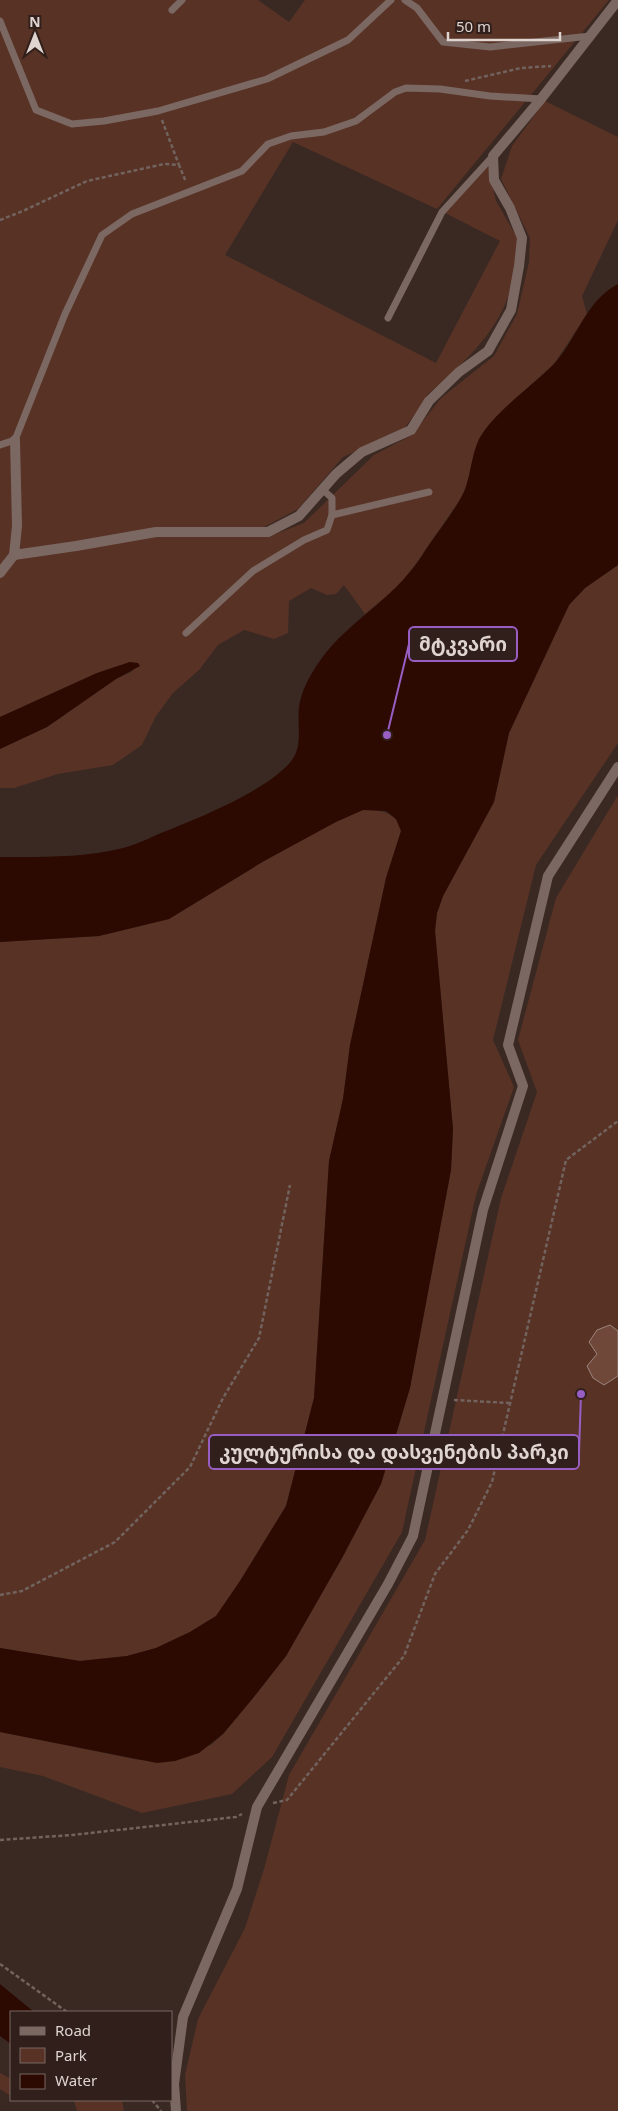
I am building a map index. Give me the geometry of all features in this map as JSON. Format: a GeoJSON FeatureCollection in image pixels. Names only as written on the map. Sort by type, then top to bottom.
{"type":"FeatureCollection","features":[{"type":"Feature","properties":{"kind":"street"},"geometry":{"type":"LineString","coordinates":[[14,555],[156,532],[268,532],[299,516],[336,474],[362,452],[411,430],[429,401],[459,372],[488,351],[511,310],[522,238],[510,208],[494,180],[493,156],[541,99],[618,0]]}},
{"type":"Feature","properties":{"kind":"street"},"geometry":{"type":"LineString","coordinates":[[0,573],[14,555],[17,526],[15,440]]}},
{"type":"Feature","properties":{"kind":"street"},"geometry":{"type":"LineString","coordinates":[[176,2111],[174,2084],[183,2016],[237,1889],[257,1807],[388,1584],[413,1536],[483,1210],[523,1086],[508,1045],[548,876],[618,767]]}},
{"type":"Feature","properties":{"kind":"lane"},"geometry":{"type":"LineString","coordinates":[[172,10],[182,0]]}},
{"type":"Feature","properties":{"kind":"lane"},"geometry":{"type":"LineString","coordinates":[[0,21],[36,110],[72,124],[158,111],[267,79],[348,40],[391,0]]}},
{"type":"Feature","properties":{"kind":"lane"},"geometry":{"type":"LineString","coordinates":[[405,0],[417,8]]}},
{"type":"Feature","properties":{"kind":"lane"},"geometry":{"type":"LineString","coordinates":[[414,0],[417,8],[442,42],[490,47],[590,36]]}},
{"type":"Feature","properties":{"kind":"lane"},"geometry":{"type":"LineString","coordinates":[[0,445],[15,440],[65,314],[102,235],[132,214],[242,171],[268,144],[291,136],[324,132],[356,120],[395,92],[406,88],[440,89],[490,96],[541,99]]}},
{"type":"Feature","properties":{"kind":"lane"},"geometry":{"type":"LineString","coordinates":[[388,318],[442,212],[493,156]]}},
{"type":"Feature","properties":{"kind":"lane"},"geometry":{"type":"LineString","coordinates":[[186,633],[253,572],[304,540],[327,530],[332,515],[332,498],[322,489]]}},
{"type":"Feature","properties":{"kind":"lane"},"geometry":{"type":"LineString","coordinates":[[332,515],[429,492]]}},
{"type":"Feature","properties":{"kind":"path"},"geometry":{"type":"LineString","coordinates":[[464,82],[545,65],[565,68]]}},
{"type":"Feature","properties":{"kind":"path"},"geometry":{"type":"LineString","coordinates":[[158,111],[190,190]]}},
{"type":"Feature","properties":{"kind":"path"},"geometry":{"type":"LineString","coordinates":[[0,220],[87,181],[164,164],[179,165]]}},
{"type":"Feature","properties":{"kind":"path"},"geometry":{"type":"LineString","coordinates":[[0,1840],[72,1835],[236,1817],[257,1807],[287,1800],[404,1656],[435,1574],[468,1530],[492,1482],[566,1160],[618,1121]]}},
{"type":"Feature","properties":{"kind":"path"},"geometry":{"type":"LineString","coordinates":[[0,1595],[22,1590],[115,1542],[190,1467],[223,1398],[259,1338],[290,1186]]}},
{"type":"Feature","properties":{"kind":"path"},"geometry":{"type":"LineString","coordinates":[[443,1400],[509,1403]]}},
{"type":"Feature","properties":{"kind":"path"},"geometry":{"type":"LineString","coordinates":[[0,1964],[66,2011]]}},
{"type":"Feature","properties":{"kind":"path"},"geometry":{"type":"LineString","coordinates":[[153,2101],[161,2111]]}},
{"type":"Feature","properties":{"kind":"green space"},"geometry":{"type":"Polygon","coordinates":[[[0,0],[258,0],[289,22],[305,0],[609,0],[437,209],[293,142],[225,255],[436,363],[500,241],[445,213],[488,166],[496,201],[518,239],[508,297],[494,326],[474,351],[427,395],[425,401],[403,430],[343,457],[298,509],[264,527],[270,536],[304,523],[374,455],[412,435],[441,398],[494,356],[517,314],[529,262],[530,238],[501,179],[512,146],[545,101],[618,137],[618,220],[582,296],[587,314],[554,364],[489,425],[480,439],[465,490],[459,501],[413,568],[396,588],[365,614],[344,585],[336,594],[327,595],[311,588],[289,601],[288,633],[274,639],[244,630],[218,645],[199,670],[173,693],[156,716],[142,745],[113,765],[58,774],[14,788],[0,788],[0,749],[47,727],[116,679],[133,671],[130,662],[97,673],[0,717],[0,0]]]}},
{"type":"Feature","properties":{"kind":"green space"},"geometry":{"type":"Polygon","coordinates":[[[618,565],[618,743],[536,865],[493,1040],[514,1087],[476,1195],[402,1532],[272,1757],[232,1794],[142,1813],[43,1776],[0,1767],[0,1732],[139,1760],[211,1745],[223,1734],[286,1656],[342,1558],[381,1484],[410,1388],[451,1170],[453,1129],[435,931],[437,913],[443,896],[494,802],[509,733],[569,605],[585,588],[618,565]]]}},
{"type":"Feature","properties":{"kind":"green space"},"geometry":{"type":"Polygon","coordinates":[[[618,795],[618,2111],[187,2111],[185,2075],[198,2019],[245,1928],[264,1869],[289,1775],[425,1540],[501,1198],[537,1092],[518,1040],[556,898],[618,795]]]}},
{"type":"Feature","properties":{"kind":"green space"},"geometry":{"type":"Polygon","coordinates":[[[363,810],[387,813],[396,820],[401,831],[386,878],[350,1045],[343,1099],[329,1161],[314,1398],[286,1506],[216,1616],[190,1632],[156,1648],[127,1656],[80,1661],[0,1648],[0,942],[99,936],[169,919],[264,861],[336,821],[363,810]]]}},
{"type":"Feature","properties":{"kind":"green space"},"geometry":{"type":"Polygon","coordinates":[[[0,2073],[10,2078],[10,2095],[0,2089],[0,2073]]]}},
{"type":"Feature","properties":{"kind":"green space"},"geometry":{"type":"Polygon","coordinates":[[[74,2101],[122,2101],[124,2111],[77,2111],[74,2101]]]}},
{"type":"Feature","properties":{"kind":"water"},"geometry":{"type":"Polygon","coordinates":[[[618,284],[618,565],[585,588],[569,605],[509,733],[494,802],[443,896],[437,913],[435,931],[453,1129],[451,1170],[410,1388],[381,1484],[342,1558],[286,1656],[223,1734],[199,1753],[175,1761],[157,1763],[0,1732],[0,1648],[80,1661],[127,1656],[156,1648],[190,1632],[216,1616],[286,1506],[314,1398],[329,1161],[343,1099],[350,1045],[386,878],[401,831],[396,819],[386,811],[363,810],[336,822],[264,861],[169,919],[99,936],[0,942],[0,857],[93,854],[128,847],[193,820],[250,793],[281,771],[295,754],[299,741],[300,701],[317,665],[327,651],[390,593],[416,565],[464,492],[476,445],[486,429],[503,410],[553,365],[597,300],[618,284]]]}},
{"type":"Feature","properties":{"kind":"water"},"geometry":{"type":"Polygon","coordinates":[[[130,662],[138,663],[140,666],[116,679],[47,727],[0,749],[0,717],[97,673],[130,662]]]}},
{"type":"Feature","properties":{"kind":"water"},"geometry":{"type":"Polygon","coordinates":[[[0,1984],[33,2011],[10,2011],[10,2043],[0,2036],[0,1984]]]}},
{"type":"Feature","properties":{"kind":"building"},"geometry":{"type":"Polygon","coordinates":[[[610,1325],[618,1331],[618,1376],[604,1385],[593,1378],[587,1366],[597,1354],[589,1342],[597,1330],[610,1325]]]}},
{"type":"Feature","properties":{"kind":"place","name":"მტკვარი"},"geometry":{"type":"Point","coordinates":[387,735]}},
{"type":"Feature","properties":{"kind":"place","name":"კულტურისა და დასვენების პარკი"},"geometry":{"type":"Point","coordinates":[581,1394]}}]}
